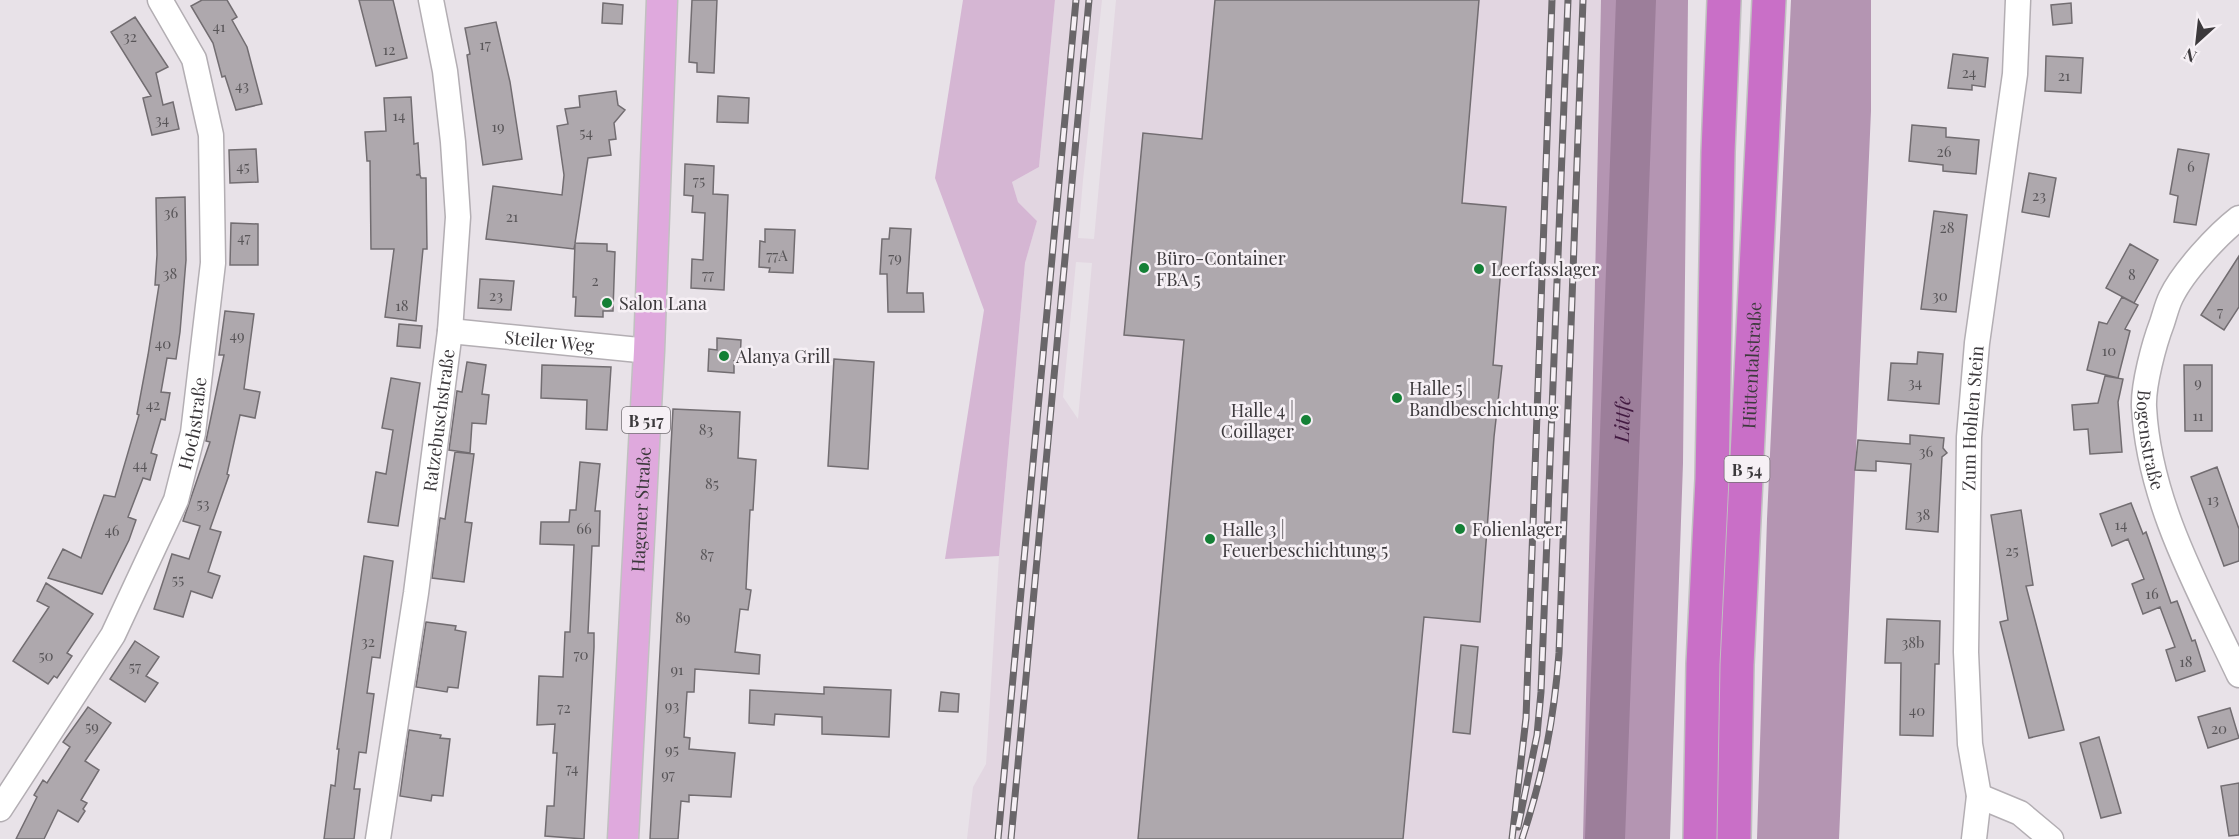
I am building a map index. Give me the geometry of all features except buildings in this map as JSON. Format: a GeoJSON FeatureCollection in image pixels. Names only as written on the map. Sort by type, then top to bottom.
{"type":"FeatureCollection","features":[{"type":"Feature","properties":{"kind":"highway","name":"Hüttentalstraße"},"geometry":{"type":"LineString","coordinates":[[1700,839],[1724,0]]}},
{"type":"Feature","properties":{"kind":"highway","name":"Hüttentalstraße"},"geometry":{"type":"LineString","coordinates":[[1734,839],[1737,665],[1769,0]]}},
{"type":"Feature","properties":{"kind":"main road","name":"Hagener Straße"},"geometry":{"type":"LineString","coordinates":[[623,839],[649,351],[662,0]]}},
{"type":"Feature","properties":{"kind":"street","name":"Hochstraße"},"geometry":{"type":"LineString","coordinates":[[0,809],[113,636],[176,500],[193,433],[213,263],[211,135],[194,59],[160,0]]}},
{"type":"Feature","properties":{"kind":"street","name":"Ratzebuschstraße"},"geometry":{"type":"LineString","coordinates":[[378,839],[416,593],[450,331],[458,217],[445,71],[431,0]]}},
{"type":"Feature","properties":{"kind":"street","name":"Zum Hohlen Stein"},"geometry":{"type":"LineString","coordinates":[[1974,839],[1979,796],[1970,744],[1966,652],[1969,437],[1977,342],[2015,74],[2018,0]]}},
{"type":"Feature","properties":{"kind":"street","name":"Bogenstraße"},"geometry":{"type":"LineString","coordinates":[[2239,218],[2192,266],[2172,297],[2153,347],[2144,405],[2153,467],[2167,516],[2186,564],[2239,675]]}},
{"type":"Feature","properties":{"kind":"street","name":"Steiler Weg"},"geometry":{"type":"LineString","coordinates":[[450,331],[649,351]]}},
{"type":"Feature","properties":{"kind":"street"},"geometry":{"type":"LineString","coordinates":[[1979,796],[2020,813],[2051,839]]}},
{"type":"Feature","properties":{"kind":"shaded area"},"geometry":{"type":"Polygon","coordinates":[[[963,0],[1055,0],[1039,167],[1012,182],[1018,202],[1037,221],[1025,263],[999,556],[945,559],[984,310],[935,178],[963,0]]]}},
{"type":"Feature","properties":{"kind":"shaded area"},"geometry":{"type":"Polygon","coordinates":[[[1055,0],[1102,0],[1078,238],[1094,239],[1116,0],[1601,0],[1583,839],[967,839],[973,787],[986,764],[999,556],[1025,263],[1037,221],[1018,202],[1012,182],[1039,167],[1055,0]],[[1076,262],[1063,397],[1078,419],[1092,263],[1076,262]]]}},
{"type":"Feature","properties":{"kind":"shaded area"},"geometry":{"type":"Polygon","coordinates":[[[1601,0],[1688,0],[1683,463],[1670,839],[1583,839],[1601,0]]]}},
{"type":"Feature","properties":{"kind":"shaded area"},"geometry":{"type":"Polygon","coordinates":[[[1791,0],[1871,0],[1871,111],[1839,839],[1757,839],[1767,519],[1791,0]]]}},
{"type":"Feature","properties":{"kind":"waterway","name":"Littfe"},"geometry":{"type":"LineString","coordinates":[[1605,839],[1636,0]]}},
{"type":"Feature","properties":{"kind":"railway"},"geometry":{"type":"LineString","coordinates":[[998,839],[1076,0]]}},
{"type":"Feature","properties":{"kind":"railway"},"geometry":{"type":"LineString","coordinates":[[1011,839],[1089,0]]}},
{"type":"Feature","properties":{"kind":"railway"},"geometry":{"type":"LineString","coordinates":[[1512,839],[1526,718],[1552,0]]}},
{"type":"Feature","properties":{"kind":"railway"},"geometry":{"type":"LineString","coordinates":[[1518,827],[1537,735],[1541,692],[1568,0]]}},
{"type":"Feature","properties":{"kind":"railway"},"geometry":{"type":"LineString","coordinates":[[1522,839],[1546,747],[1559,653],[1583,0]]}},
{"type":"Feature","properties":{"kind":"place","name":"Büro-Container FBA 5"},"geometry":{"type":"Point","coordinates":[1144,268]}},
{"type":"Feature","properties":{"kind":"place","name":"Leerfasslager"},"geometry":{"type":"Point","coordinates":[1479,269]}},
{"type":"Feature","properties":{"kind":"place","name":"Salon Lana"},"geometry":{"type":"Point","coordinates":[607,303]}},
{"type":"Feature","properties":{"kind":"place","name":"Alanya Grill"},"geometry":{"type":"Point","coordinates":[724,356]}},
{"type":"Feature","properties":{"kind":"place","name":"Halle 5 | Bandbeschichtung"},"geometry":{"type":"Point","coordinates":[1397,398]}},
{"type":"Feature","properties":{"kind":"place","name":"Halle 4 | Coillager"},"geometry":{"type":"Point","coordinates":[1306,420]}},
{"type":"Feature","properties":{"kind":"place","name":"Folienlager"},"geometry":{"type":"Point","coordinates":[1460,529]}},
{"type":"Feature","properties":{"kind":"place","name":"Halle 3 | Feuerbeschichtung 5"},"geometry":{"type":"Point","coordinates":[1210,539]}}]}
